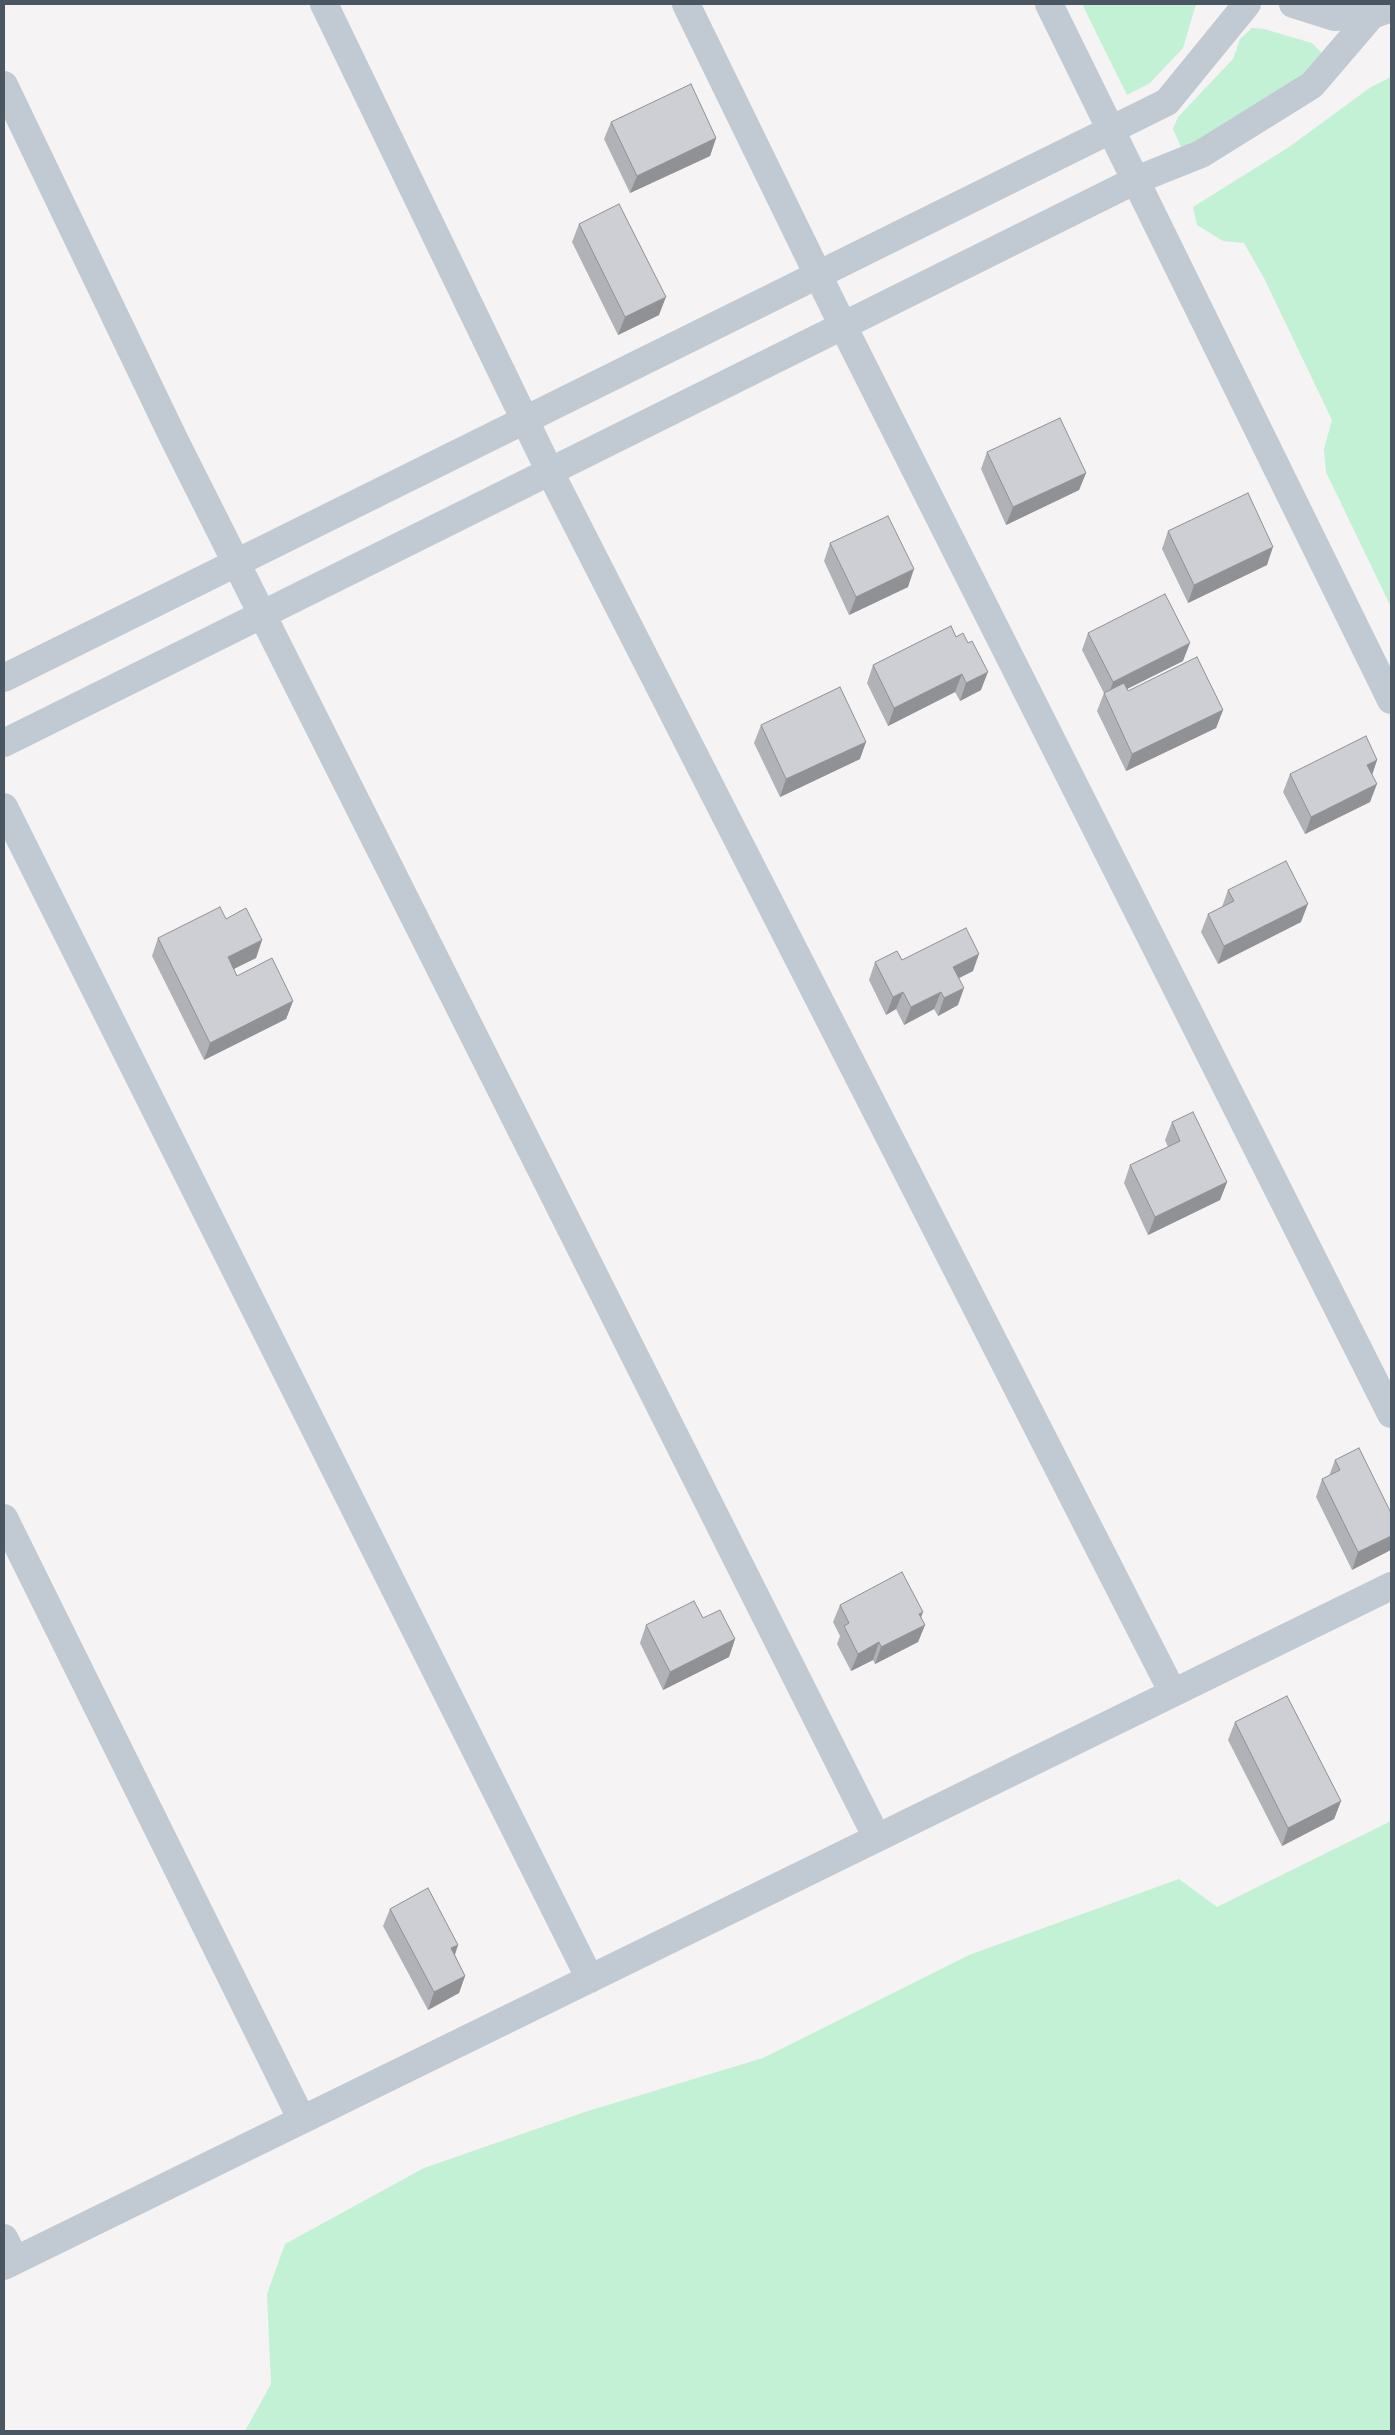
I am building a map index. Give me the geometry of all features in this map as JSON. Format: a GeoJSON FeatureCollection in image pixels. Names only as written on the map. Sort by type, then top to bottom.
{"type":"FeatureCollection","features":[{"type":"Feature","properties":{"kind":"street"},"geometry":{"type":"LineString","coordinates":[[324,4],[461,284],[550,472],[1174,1693]]}},
{"type":"Feature","properties":{"kind":"street"},"geometry":{"type":"LineString","coordinates":[[686,4],[843,326],[1391,1414]]}},
{"type":"Feature","properties":{"kind":"street"},"geometry":{"type":"LineString","coordinates":[[1049,4],[1391,700]]}},
{"type":"Feature","properties":{"kind":"street"},"geometry":{"type":"LineString","coordinates":[[4,678],[1167,102],[1247,4]]}},
{"type":"Feature","properties":{"kind":"street"},"geometry":{"type":"LineString","coordinates":[[1293,4],[1334,17],[1382,12]]}},
{"type":"Feature","properties":{"kind":"street"},"geometry":{"type":"LineString","coordinates":[[4,743],[1136,180],[1201,154],[1312,85],[1382,12]]}},
{"type":"Feature","properties":{"kind":"street"},"geometry":{"type":"LineString","coordinates":[[4,85],[174,439],[877,1838]]}},
{"type":"Feature","properties":{"kind":"street"},"geometry":{"type":"LineString","coordinates":[[4,807],[590,1979]]}},
{"type":"Feature","properties":{"kind":"street"},"geometry":{"type":"LineString","coordinates":[[4,1518],[302,2120]]}},
{"type":"Feature","properties":{"kind":"street"},"geometry":{"type":"LineString","coordinates":[[7,2255],[302,2120],[1391,1586]]}},
{"type":"Feature","properties":{"kind":"green space"},"geometry":{"type":"Polygon","coordinates":[[[1082,4],[1196,4],[1183,48],[1150,83],[1127,95],[1082,4]]]}},
{"type":"Feature","properties":{"kind":"green space"},"geometry":{"type":"Polygon","coordinates":[[[1252,28],[1264,29],[1312,43],[1323,54],[1318,64],[1193,152],[1181,147],[1173,129],[1178,117],[1233,59],[1240,39],[1252,28]]]}},
{"type":"Feature","properties":{"kind":"green space"},"geometry":{"type":"Polygon","coordinates":[[[1391,77],[1391,607],[1326,472],[1324,449],[1332,420],[1264,278],[1244,243],[1223,241],[1197,225],[1193,207],[1289,147],[1371,87],[1391,77]]]}},
{"type":"Feature","properties":{"kind":"green space"},"geometry":{"type":"Polygon","coordinates":[[[1391,1821],[1391,2431],[245,2431],[271,2384],[267,2294],[285,2244],[424,2168],[588,2111],[763,2058],[969,1955],[1179,1879],[1217,1907],[1391,1821]]]}},
{"type":"Feature","properties":{"kind":"building"},"geometry":{"type":"Polygon","coordinates":[[[691,84],[716,138],[637,176],[611,122],[691,84]]]}},
{"type":"Feature","properties":{"kind":"building"},"geometry":{"type":"Polygon","coordinates":[[[619,204],[666,297],[625,317],[579,224],[619,204]]]}},
{"type":"Feature","properties":{"kind":"building"},"geometry":{"type":"Polygon","coordinates":[[[1060,418],[1086,473],[1013,507],[987,452],[1060,418]]]}},
{"type":"Feature","properties":{"kind":"building"},"geometry":{"type":"Polygon","coordinates":[[[1248,493],[1273,547],[1194,585],[1168,531],[1248,493]]]}},
{"type":"Feature","properties":{"kind":"building"},"geometry":{"type":"Polygon","coordinates":[[[888,516],[914,569],[856,597],[830,543],[888,516]]]}},
{"type":"Feature","properties":{"kind":"building"},"geometry":{"type":"Polygon","coordinates":[[[1165,594],[1190,643],[1113,682],[1088,633],[1165,594]]]}},
{"type":"Feature","properties":{"kind":"building"},"geometry":{"type":"Polygon","coordinates":[[[951,626],[956,637],[963,633],[968,643],[972,641],[988,672],[966,683],[962,674],[894,708],[873,665],[951,626]]]}},
{"type":"Feature","properties":{"kind":"building"},"geometry":{"type":"Polygon","coordinates":[[[1197,657],[1223,710],[1132,754],[1104,693],[1124,683],[1128,691],[1197,657]]]}},
{"type":"Feature","properties":{"kind":"building"},"geometry":{"type":"Polygon","coordinates":[[[840,687],[866,742],[786,779],[761,725],[840,687]]]}},
{"type":"Feature","properties":{"kind":"building"},"geometry":{"type":"Polygon","coordinates":[[[1366,736],[1377,760],[1367,765],[1377,784],[1311,817],[1290,774],[1366,736]]]}},
{"type":"Feature","properties":{"kind":"building"},"geometry":{"type":"Polygon","coordinates":[[[1286,861],[1308,904],[1224,946],[1208,914],[1234,901],[1228,890],[1286,861]]]}},
{"type":"Feature","properties":{"kind":"building"},"geometry":{"type":"Polygon","coordinates":[[[220,907],[226,919],[246,908],[262,940],[228,957],[237,976],[272,958],[293,1001],[210,1043],[158,938],[220,907]]]}},
{"type":"Feature","properties":{"kind":"building"},"geometry":{"type":"Polygon","coordinates":[[[966,928],[979,954],[953,967],[964,988],[944,998],[941,992],[911,1007],[903,992],[893,997],[875,962],[897,951],[902,960],[966,928]]]}},
{"type":"Feature","properties":{"kind":"building"},"geometry":{"type":"Polygon","coordinates":[[[1193,1112],[1227,1182],[1155,1217],[1130,1165],[1180,1141],[1172,1122],[1193,1112]]]}},
{"type":"Feature","properties":{"kind":"building"},"geometry":{"type":"Polygon","coordinates":[[[1359,1448],[1391,1513],[1391,1536],[1358,1552],[1322,1479],[1340,1470],[1335,1460],[1359,1448]]]}},
{"type":"Feature","properties":{"kind":"building"},"geometry":{"type":"Polygon","coordinates":[[[902,1572],[923,1612],[919,1614],[925,1625],[881,1647],[879,1642],[858,1654],[844,1626],[849,1623],[840,1605],[902,1572]]]}},
{"type":"Feature","properties":{"kind":"building"},"geometry":{"type":"Polygon","coordinates":[[[694,1601],[703,1618],[720,1610],[735,1639],[670,1672],[646,1625],[694,1601]]]}},
{"type":"Feature","properties":{"kind":"building"},"geometry":{"type":"Polygon","coordinates":[[[1287,1696],[1341,1801],[1288,1828],[1235,1722],[1287,1696]]]}},
{"type":"Feature","properties":{"kind":"building"},"geometry":{"type":"Polygon","coordinates":[[[428,1888],[458,1945],[451,1948],[465,1976],[434,1992],[390,1909],[428,1888]]]}}]}
